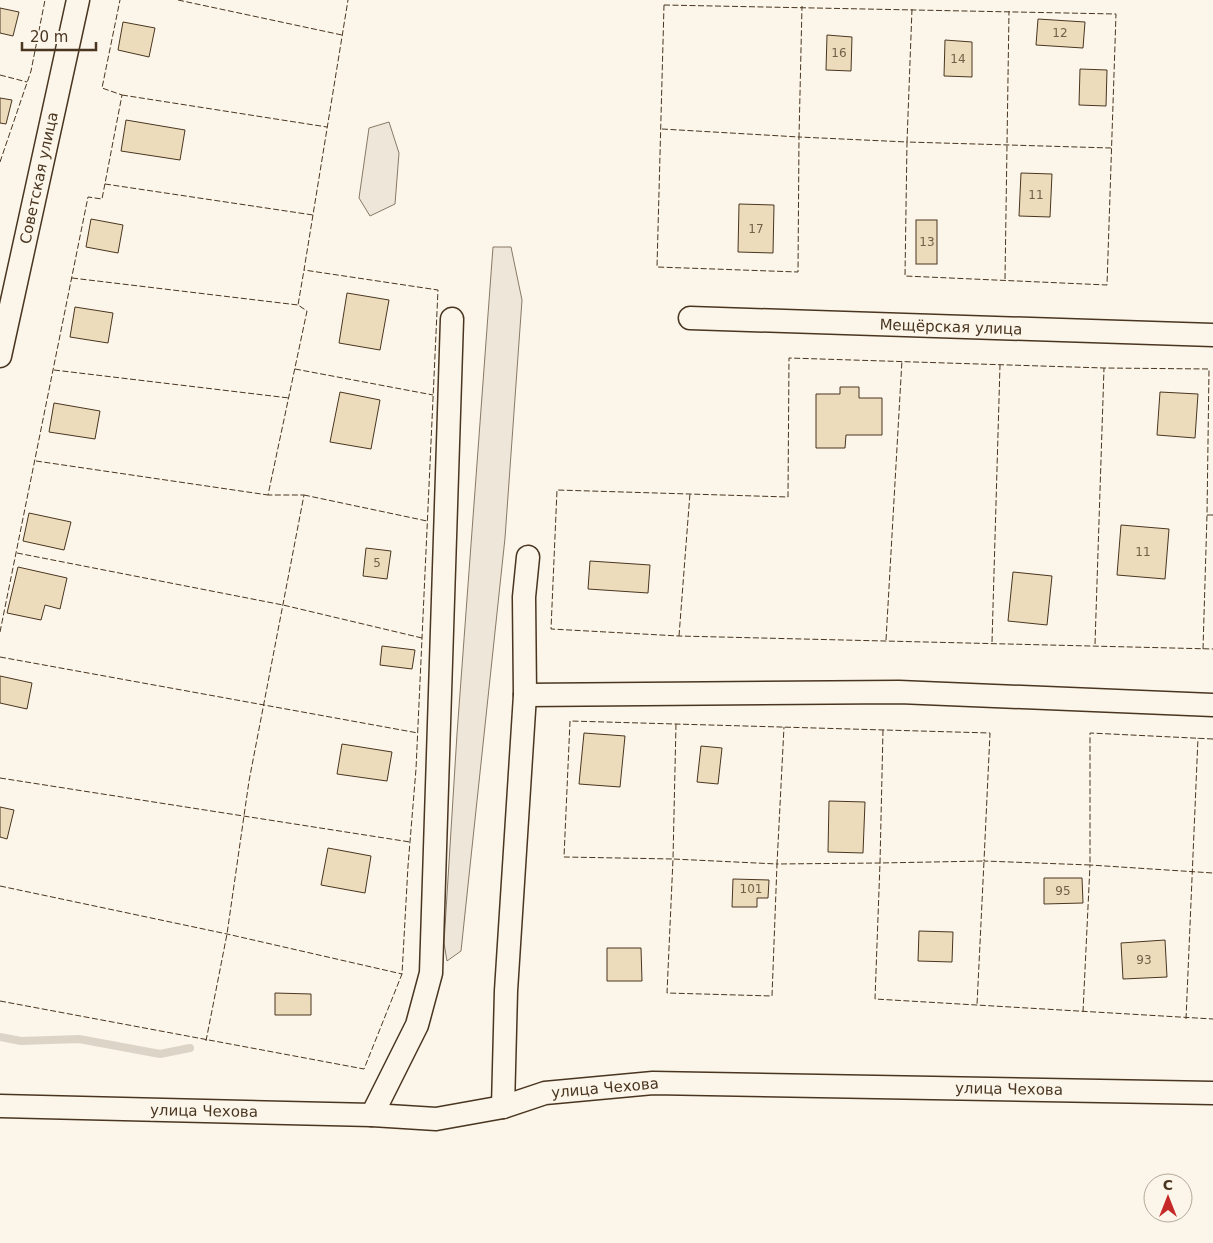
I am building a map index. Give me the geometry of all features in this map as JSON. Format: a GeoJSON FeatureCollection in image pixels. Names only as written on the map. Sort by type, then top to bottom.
{"type":"FeatureCollection","features":[{"type":"Feature","properties":{"kind":"street","name":"Советская улица"},"geometry":{"type":"LineString","coordinates":[[0,356],[78,0]]}},
{"type":"Feature","properties":{"kind":"street","name":"Мещёрская улица"},"geometry":{"type":"LineString","coordinates":[[690,318],[1213,335]]}},
{"type":"Feature","properties":{"kind":"street"},"geometry":{"type":"LineString","coordinates":[[372,1115],[417,1025],[431,973],[452,319]]}},
{"type":"Feature","properties":{"kind":"street"},"geometry":{"type":"LineString","coordinates":[[502,1107],[506,991],[525,695],[524,597],[528,557]]}},
{"type":"Feature","properties":{"kind":"street"},"geometry":{"type":"LineString","coordinates":[[525,695],[899,692],[1213,705]]}},
{"type":"Feature","properties":{"kind":"street","name":"улица Чехова"},"geometry":{"type":"LineString","coordinates":[[0,1106],[372,1115],[436,1119],[502,1107],[545,1093],[653,1083],[1213,1093]]}},
{"type":"Feature","properties":{"kind":"shaded area"},"geometry":{"type":"Polygon","coordinates":[[[389,122],[399,153],[395,204],[370,216],[359,198],[369,128],[389,122]]]}},
{"type":"Feature","properties":{"kind":"shaded area"},"geometry":{"type":"Polygon","coordinates":[[[493,247],[511,247],[522,300],[505,538],[461,951],[447,961],[444,943],[457,734],[493,247]]]}},
{"type":"Feature","properties":{"kind":"building"},"geometry":{"type":"Polygon","coordinates":[[[0,8],[19,12],[13,36],[0,33],[0,8]]]}},
{"type":"Feature","properties":{"kind":"building"},"geometry":{"type":"Polygon","coordinates":[[[1038,19],[1085,22],[1083,48],[1036,45],[1038,19]]]}},
{"type":"Feature","properties":{"kind":"building"},"geometry":{"type":"Polygon","coordinates":[[[123,22],[155,28],[149,57],[118,50],[123,22]]]}},
{"type":"Feature","properties":{"kind":"building"},"geometry":{"type":"Polygon","coordinates":[[[827,35],[852,37],[851,71],[826,70],[827,35]]]}},
{"type":"Feature","properties":{"kind":"building"},"geometry":{"type":"Polygon","coordinates":[[[945,40],[972,42],[972,77],[944,76],[945,40]]]}},
{"type":"Feature","properties":{"kind":"building"},"geometry":{"type":"Polygon","coordinates":[[[1080,69],[1107,70],[1106,106],[1079,105],[1080,69]]]}},
{"type":"Feature","properties":{"kind":"building"},"geometry":{"type":"Polygon","coordinates":[[[0,98],[12,100],[6,124],[0,123],[0,98]]]}},
{"type":"Feature","properties":{"kind":"building"},"geometry":{"type":"Polygon","coordinates":[[[126,120],[185,130],[180,160],[121,151],[126,120]]]}},
{"type":"Feature","properties":{"kind":"building"},"geometry":{"type":"Polygon","coordinates":[[[1021,173],[1052,174],[1050,217],[1019,216],[1021,173]]]}},
{"type":"Feature","properties":{"kind":"building"},"geometry":{"type":"Polygon","coordinates":[[[739,204],[774,205],[773,253],[738,252],[739,204]]]}},
{"type":"Feature","properties":{"kind":"building"},"geometry":{"type":"Polygon","coordinates":[[[91,219],[123,225],[118,253],[86,247],[91,219]]]}},
{"type":"Feature","properties":{"kind":"building"},"geometry":{"type":"Polygon","coordinates":[[[916,220],[937,220],[937,264],[916,264],[916,220]]]}},
{"type":"Feature","properties":{"kind":"building"},"geometry":{"type":"Polygon","coordinates":[[[347,293],[389,300],[380,350],[339,343],[347,293]]]}},
{"type":"Feature","properties":{"kind":"building"},"geometry":{"type":"Polygon","coordinates":[[[75,307],[113,313],[108,343],[70,337],[75,307]]]}},
{"type":"Feature","properties":{"kind":"building"},"geometry":{"type":"Polygon","coordinates":[[[840,387],[859,387],[859,398],[882,398],[882,435],[846,435],[845,448],[816,448],[816,394],[840,394],[840,387]]]}},
{"type":"Feature","properties":{"kind":"building"},"geometry":{"type":"Polygon","coordinates":[[[340,392],[380,400],[371,449],[330,442],[340,392]]]}},
{"type":"Feature","properties":{"kind":"building"},"geometry":{"type":"Polygon","coordinates":[[[1160,392],[1198,394],[1195,438],[1157,435],[1160,392]]]}},
{"type":"Feature","properties":{"kind":"building"},"geometry":{"type":"Polygon","coordinates":[[[54,403],[100,411],[95,439],[49,432],[54,403]]]}},
{"type":"Feature","properties":{"kind":"building"},"geometry":{"type":"Polygon","coordinates":[[[29,513],[71,522],[64,550],[23,541],[29,513]]]}},
{"type":"Feature","properties":{"kind":"building"},"geometry":{"type":"Polygon","coordinates":[[[1121,525],[1169,529],[1165,579],[1117,575],[1121,525]]]}},
{"type":"Feature","properties":{"kind":"building"},"geometry":{"type":"Polygon","coordinates":[[[366,548],[391,551],[387,579],[363,576],[366,548]]]}},
{"type":"Feature","properties":{"kind":"building"},"geometry":{"type":"Polygon","coordinates":[[[590,561],[650,565],[648,593],[588,589],[590,561]]]}},
{"type":"Feature","properties":{"kind":"building"},"geometry":{"type":"Polygon","coordinates":[[[18,567],[67,578],[60,609],[45,605],[41,620],[7,613],[18,567]]]}},
{"type":"Feature","properties":{"kind":"building"},"geometry":{"type":"Polygon","coordinates":[[[1013,572],[1052,576],[1047,625],[1008,621],[1013,572]]]}},
{"type":"Feature","properties":{"kind":"building"},"geometry":{"type":"Polygon","coordinates":[[[382,646],[415,650],[412,669],[380,665],[382,646]]]}},
{"type":"Feature","properties":{"kind":"building"},"geometry":{"type":"Polygon","coordinates":[[[0,676],[32,683],[27,709],[0,703],[0,676]]]}},
{"type":"Feature","properties":{"kind":"building"},"geometry":{"type":"Polygon","coordinates":[[[584,733],[625,736],[620,787],[579,784],[584,733]]]}},
{"type":"Feature","properties":{"kind":"building"},"geometry":{"type":"Polygon","coordinates":[[[342,744],[392,752],[387,781],[337,774],[342,744]]]}},
{"type":"Feature","properties":{"kind":"building"},"geometry":{"type":"Polygon","coordinates":[[[701,746],[722,748],[718,784],[697,782],[701,746]]]}},
{"type":"Feature","properties":{"kind":"building"},"geometry":{"type":"Polygon","coordinates":[[[829,801],[865,802],[863,853],[828,852],[829,801]]]}},
{"type":"Feature","properties":{"kind":"building"},"geometry":{"type":"Polygon","coordinates":[[[0,807],[14,810],[7,839],[0,837],[0,807]]]}},
{"type":"Feature","properties":{"kind":"building"},"geometry":{"type":"Polygon","coordinates":[[[328,848],[371,856],[365,893],[321,885],[328,848]]]}},
{"type":"Feature","properties":{"kind":"building"},"geometry":{"type":"Polygon","coordinates":[[[1044,878],[1082,878],[1083,903],[1044,904],[1044,878]]]}},
{"type":"Feature","properties":{"kind":"building"},"geometry":{"type":"Polygon","coordinates":[[[733,879],[769,880],[768,898],[757,898],[757,907],[732,907],[733,879]]]}},
{"type":"Feature","properties":{"kind":"building"},"geometry":{"type":"Polygon","coordinates":[[[919,931],[953,932],[952,962],[918,961],[919,931]]]}},
{"type":"Feature","properties":{"kind":"building"},"geometry":{"type":"Polygon","coordinates":[[[1165,940],[1167,977],[1123,979],[1121,943],[1165,940]]]}},
{"type":"Feature","properties":{"kind":"building"},"geometry":{"type":"Polygon","coordinates":[[[607,948],[641,948],[642,981],[607,981],[607,948]]]}},
{"type":"Feature","properties":{"kind":"building"},"geometry":{"type":"Polygon","coordinates":[[[275,993],[311,994],[311,1015],[275,1015],[275,993]]]}},
{"type":"Feature","properties":{"kind":"waterway"},"geometry":{"type":"LineString","coordinates":[[0,1037],[21,1041],[79,1039],[160,1054],[190,1048]]}},
{"type":"Feature","properties":{"kind":"fence"},"geometry":{"type":"LineString","coordinates":[[0,162],[31,71],[45,0]]}},
{"type":"Feature","properties":{"kind":"fence"},"geometry":{"type":"LineString","coordinates":[[0,632],[88,197],[102,199],[122,95],[102,88],[120,0]]}},
{"type":"Feature","properties":{"kind":"fence"},"geometry":{"type":"LineString","coordinates":[[178,0],[342,35]]}},
{"type":"Feature","properties":{"kind":"fence"},"geometry":{"type":"LineString","coordinates":[[0,1001],[364,1069],[402,974],[416,769],[438,290],[304,270],[348,0]]}},
{"type":"Feature","properties":{"kind":"fence"},"geometry":{"type":"LineString","coordinates":[[664,5],[1116,14],[1107,285],[905,276],[907,142],[799,137],[798,272],[657,267],[664,5]]}},
{"type":"Feature","properties":{"kind":"fence"},"geometry":{"type":"LineString","coordinates":[[662,129],[799,137],[802,6]]}},
{"type":"Feature","properties":{"kind":"fence"},"geometry":{"type":"LineString","coordinates":[[912,9],[907,142],[1111,148]]}},
{"type":"Feature","properties":{"kind":"fence"},"geometry":{"type":"LineString","coordinates":[[1005,279],[1009,11]]}},
{"type":"Feature","properties":{"kind":"fence"},"geometry":{"type":"LineString","coordinates":[[0,75],[27,82]]}},
{"type":"Feature","properties":{"kind":"fence"},"geometry":{"type":"LineString","coordinates":[[122,95],[327,127]]}},
{"type":"Feature","properties":{"kind":"fence"},"geometry":{"type":"LineString","coordinates":[[105,184],[313,215]]}},
{"type":"Feature","properties":{"kind":"fence"},"geometry":{"type":"LineString","coordinates":[[206,1041],[227,934],[249,781],[304,495],[268,495],[307,311],[298,305],[304,270]]}},
{"type":"Feature","properties":{"kind":"fence"},"geometry":{"type":"LineString","coordinates":[[72,278],[298,305]]}},
{"type":"Feature","properties":{"kind":"fence"},"geometry":{"type":"LineString","coordinates":[[1213,515],[1207,515],[1209,369],[1104,368],[789,358],[788,497],[557,490],[551,629],[679,636],[1213,649]]}},
{"type":"Feature","properties":{"kind":"fence"},"geometry":{"type":"LineString","coordinates":[[886,640],[902,360]]}},
{"type":"Feature","properties":{"kind":"fence"},"geometry":{"type":"LineString","coordinates":[[992,642],[1000,365]]}},
{"type":"Feature","properties":{"kind":"fence"},"geometry":{"type":"LineString","coordinates":[[1095,644],[1104,368]]}},
{"type":"Feature","properties":{"kind":"fence"},"geometry":{"type":"LineString","coordinates":[[295,369],[433,395]]}},
{"type":"Feature","properties":{"kind":"fence"},"geometry":{"type":"LineString","coordinates":[[54,370],[289,398]]}},
{"type":"Feature","properties":{"kind":"fence"},"geometry":{"type":"LineString","coordinates":[[36,461],[268,495]]}},
{"type":"Feature","properties":{"kind":"fence"},"geometry":{"type":"LineString","coordinates":[[679,636],[690,493]]}},
{"type":"Feature","properties":{"kind":"fence"},"geometry":{"type":"LineString","coordinates":[[304,495],[427,521]]}},
{"type":"Feature","properties":{"kind":"fence"},"geometry":{"type":"LineString","coordinates":[[1203,649],[1207,515]]}},
{"type":"Feature","properties":{"kind":"fence"},"geometry":{"type":"LineString","coordinates":[[17,553],[283,605],[422,638]]}},
{"type":"Feature","properties":{"kind":"fence"},"geometry":{"type":"LineString","coordinates":[[0,657],[418,733]]}},
{"type":"Feature","properties":{"kind":"fence"},"geometry":{"type":"LineString","coordinates":[[1213,739],[1090,733],[1090,865],[984,861],[990,733],[570,721],[564,857],[673,859],[667,993],[772,996],[777,864],[880,863],[875,999],[1213,1019]]}},
{"type":"Feature","properties":{"kind":"fence"},"geometry":{"type":"LineString","coordinates":[[676,724],[673,859],[777,864],[784,727]]}},
{"type":"Feature","properties":{"kind":"fence"},"geometry":{"type":"LineString","coordinates":[[883,730],[880,863],[984,861],[977,1005]]}},
{"type":"Feature","properties":{"kind":"fence"},"geometry":{"type":"LineString","coordinates":[[1186,1019],[1198,738]]}},
{"type":"Feature","properties":{"kind":"fence"},"geometry":{"type":"LineString","coordinates":[[0,778],[410,842]]}},
{"type":"Feature","properties":{"kind":"fence"},"geometry":{"type":"LineString","coordinates":[[1083,1012],[1090,865],[1213,873]]}},
{"type":"Feature","properties":{"kind":"fence"},"geometry":{"type":"LineString","coordinates":[[0,886],[227,934],[402,974]]}}]}
